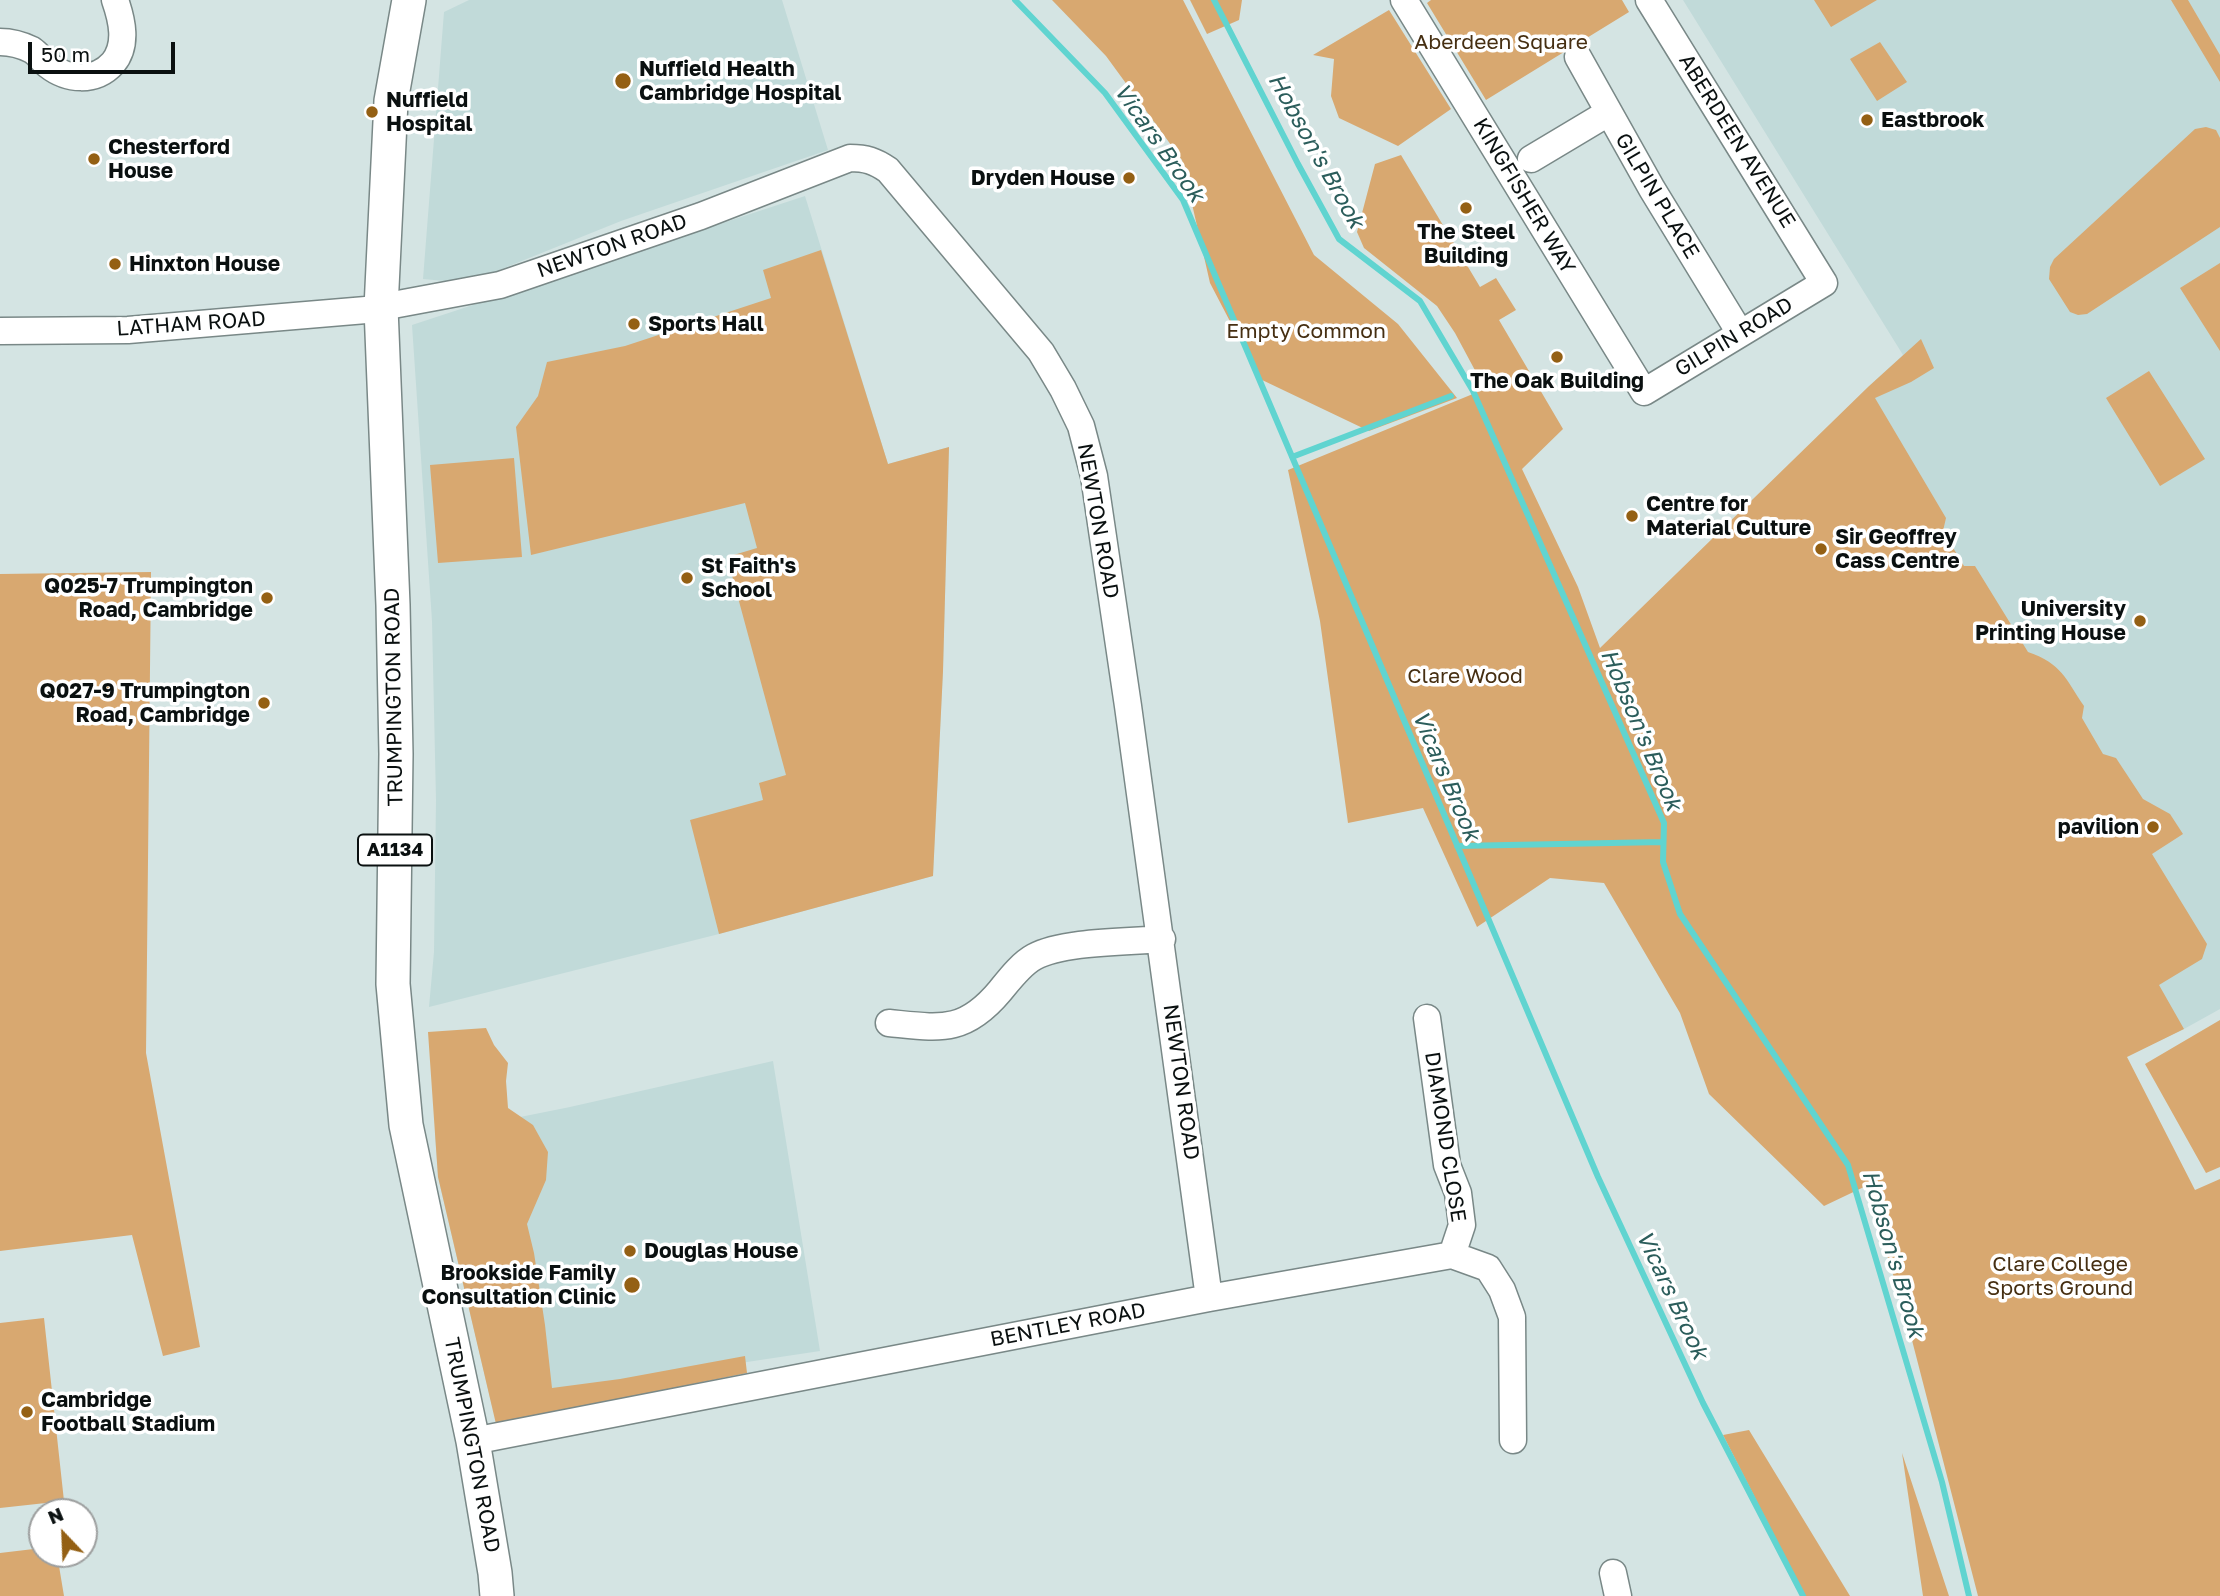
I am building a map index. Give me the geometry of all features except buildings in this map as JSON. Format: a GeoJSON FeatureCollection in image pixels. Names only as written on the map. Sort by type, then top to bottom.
{"type":"FeatureCollection","features":[{"type":"Feature","properties":{"kind":"main road","name":"TRUMPINGTON ROAD"},"geometry":{"type":"LineString","coordinates":[[409,0],[391,101],[381,307],[393,605],[396,821],[393,984],[406,1125],[473,1441],[497,1596]]}},
{"type":"Feature","properties":{"kind":"street"},"geometry":{"type":"LineString","coordinates":[[0,42],[33,50],[50,66],[67,75],[80,79],[100,73],[113,62],[122,43],[122,21],[115,0]]}},
{"type":"Feature","properties":{"kind":"street","name":"KINGFISHER WAY"},"geometry":{"type":"LineString","coordinates":[[1404,0],[1644,392]]}},
{"type":"Feature","properties":{"kind":"street","name":"ABERDEEN AVENUE"},"geometry":{"type":"LineString","coordinates":[[1649,0],[1824,283]]}},
{"type":"Feature","properties":{"kind":"street","name":"GILPIN PLACE"},"geometry":{"type":"LineString","coordinates":[[1578,57],[1651,189],[1740,332]]}},
{"type":"Feature","properties":{"kind":"street"},"geometry":{"type":"LineString","coordinates":[[1531,159],[1608,113]]}},
{"type":"Feature","properties":{"kind":"street","name":"NEWTON ROAD"},"geometry":{"type":"LineString","coordinates":[[381,307],[500,285],[701,216],[850,158],[863,158],[875,161],[888,170],[1041,352],[1082,426],[1094,475],[1162,939],[1209,1298]]}},
{"type":"Feature","properties":{"kind":"street","name":"GILPIN ROAD"},"geometry":{"type":"LineString","coordinates":[[1644,392],[1824,283]]}},
{"type":"Feature","properties":{"kind":"street","name":"LATHAM ROAD"},"geometry":{"type":"LineString","coordinates":[[0,331],[128,330],[381,307]]}},
{"type":"Feature","properties":{"kind":"street"},"geometry":{"type":"LineString","coordinates":[[888,1023],[940,1028],[961,1023],[984,1011],[1011,977],[1032,958],[1050,950],[1162,939]]}},
{"type":"Feature","properties":{"kind":"street","name":"DIAMOND CLOSE"},"geometry":{"type":"LineString","coordinates":[[1427,1018],[1447,1165],[1458,1193],[1462,1225],[1452,1255]]}},
{"type":"Feature","properties":{"kind":"street","name":"BENTLEY ROAD"},"geometry":{"type":"LineString","coordinates":[[473,1441],[1209,1298],[1452,1255],[1488,1268],[1502,1290],[1512,1317],[1513,1440]]}},
{"type":"Feature","properties":{"kind":"shaded area","name":"Nuffield Health Cambridge Hospital"},"geometry":{"type":"Polygon","coordinates":[[[469,0],[782,0],[828,150],[621,221],[467,283],[423,279],[444,12],[469,0]]]}},
{"type":"Feature","properties":{"kind":"shaded area"},"geometry":{"type":"Polygon","coordinates":[[[1683,0],[2220,0],[2220,1009],[2184,1029],[1865,1181],[1868,387],[1903,355],[1683,0]]]}},
{"type":"Feature","properties":{"kind":"shaded area","name":"St Faith's School"},"geometry":{"type":"Polygon","coordinates":[[[805,196],[888,464],[949,447],[943,671],[933,876],[719,934],[429,1007],[434,952],[436,800],[432,621],[412,325],[805,196]]]}},
{"type":"Feature","properties":{"kind":"shaded area","name":"Douglas House"},"geometry":{"type":"Polygon","coordinates":[[[773,1061],[820,1351],[568,1389],[492,1406],[438,1177],[435,1134],[570,1107],[773,1061]]]}},
{"type":"Feature","properties":{"kind":"green space","name":"Empty Common"},"geometry":{"type":"Polygon","coordinates":[[[1052,0],[1183,0],[1314,255],[1398,324],[1457,398],[1369,431],[1260,379],[1210,283],[1182,160],[1106,56],[1052,0]]]}},
{"type":"Feature","properties":{"kind":"green space"},"geometry":{"type":"Polygon","coordinates":[[[1190,0],[1242,0],[1239,20],[1207,34],[1190,0]]]}},
{"type":"Feature","properties":{"kind":"green space","name":"Aberdeen Square"},"geometry":{"type":"Polygon","coordinates":[[[1431,0],[1622,0],[1629,12],[1486,100],[1427,3],[1431,0]]]}},
{"type":"Feature","properties":{"kind":"green space"},"geometry":{"type":"Polygon","coordinates":[[[1814,0],[1877,0],[1831,27],[1814,0]]]}},
{"type":"Feature","properties":{"kind":"green space"},"geometry":{"type":"Polygon","coordinates":[[[2171,0],[2188,0],[2220,55],[2220,82],[2171,0]]]}},
{"type":"Feature","properties":{"kind":"green space"},"geometry":{"type":"Polygon","coordinates":[[[1389,10],[1451,109],[1398,146],[1339,118],[1331,96],[1334,59],[1313,55],[1389,10]]]}},
{"type":"Feature","properties":{"kind":"green space"},"geometry":{"type":"Polygon","coordinates":[[[1880,42],[1907,82],[1877,101],[1850,59],[1880,42]]]}},
{"type":"Feature","properties":{"kind":"green space"},"geometry":{"type":"Polygon","coordinates":[[[2206,127],[2216,130],[2220,138],[2220,227],[2087,314],[2070,312],[2049,279],[2054,259],[2195,129],[2206,127]]]}},
{"type":"Feature","properties":{"kind":"green space"},"geometry":{"type":"Polygon","coordinates":[[[1401,155],[1480,287],[1496,278],[1516,310],[1499,320],[1563,429],[1522,469],[1578,587],[1600,648],[1868,387],[1921,339],[1934,368],[1875,398],[1946,518],[1943,531],[1964,566],[1975,566],[2028,652],[2056,667],[2067,680],[2084,706],[2082,718],[2103,754],[2116,758],[2143,799],[2170,814],[2183,834],[2152,854],[2207,944],[2202,959],[2159,985],[2184,1029],[2127,1057],[2195,1190],[2220,1179],[2220,1596],[1978,1596],[1906,1317],[1866,1186],[1824,1206],[1709,1094],[1680,1013],[1604,883],[1550,878],[1477,927],[1423,808],[1348,823],[1320,621],[1288,470],[1485,389],[1437,306],[1364,248],[1357,232],[1375,164],[1401,155]]]}},
{"type":"Feature","properties":{"kind":"green space"},"geometry":{"type":"Polygon","coordinates":[[[821,250],[888,464],[949,447],[943,671],[933,876],[719,934],[690,820],[763,800],[759,783],[786,775],[727,557],[757,548],[745,503],[531,555],[516,427],[538,396],[547,362],[625,346],[771,298],[763,270],[821,250]]]}},
{"type":"Feature","properties":{"kind":"green space"},"geometry":{"type":"Polygon","coordinates":[[[2220,263],[2220,351],[2180,288],[2220,263]]]}},
{"type":"Feature","properties":{"kind":"green space"},"geometry":{"type":"Polygon","coordinates":[[[2149,371],[2205,459],[2160,486],[2106,398],[2149,371]]]}},
{"type":"Feature","properties":{"kind":"green space"},"geometry":{"type":"Polygon","coordinates":[[[514,458],[522,557],[438,563],[430,465],[514,458]]]}},
{"type":"Feature","properties":{"kind":"green space"},"geometry":{"type":"Polygon","coordinates":[[[151,572],[146,1053],[200,1347],[163,1356],[132,1235],[0,1251],[0,574],[151,572]]]}},
{"type":"Feature","properties":{"kind":"green space"},"geometry":{"type":"Polygon","coordinates":[[[2220,1020],[2220,1167],[2206,1173],[2145,1064],[2220,1020]]]}},
{"type":"Feature","properties":{"kind":"green space"},"geometry":{"type":"Polygon","coordinates":[[[486,1028],[494,1045],[508,1063],[508,1108],[533,1125],[548,1152],[546,1180],[527,1224],[545,1325],[552,1388],[620,1379],[745,1356],[747,1373],[496,1424],[438,1177],[428,1032],[486,1028]]]}},
{"type":"Feature","properties":{"kind":"green space","name":"Cambridge Football Stadium"},"geometry":{"type":"Polygon","coordinates":[[[44,1318],[64,1498],[28,1498],[28,1505],[0,1508],[0,1323],[44,1318]]]}},
{"type":"Feature","properties":{"kind":"green space"},"geometry":{"type":"Polygon","coordinates":[[[1749,1430],[1850,1596],[1805,1596],[1723,1435],[1749,1430]]]}},
{"type":"Feature","properties":{"kind":"green space"},"geometry":{"type":"Polygon","coordinates":[[[1902,1453],[1949,1596],[1923,1596],[1902,1453]]]}},
{"type":"Feature","properties":{"kind":"green space"},"geometry":{"type":"Polygon","coordinates":[[[28,1550],[28,1568],[59,1568],[64,1596],[0,1596],[0,1553],[28,1550]]]}},
{"type":"Feature","properties":{"kind":"waterway","name":"Vicars Brook"},"geometry":{"type":"LineString","coordinates":[[1015,0],[1105,93],[1183,200],[1598,1177],[1703,1403],[1803,1596]]}},
{"type":"Feature","properties":{"kind":"waterway","name":"Hobson's Brook"},"geometry":{"type":"LineString","coordinates":[[1214,0],[1339,239],[1420,301],[1473,391],[1664,823],[1663,862],[1680,914],[1848,1165],[1942,1482],[1969,1596]]}},
{"type":"Feature","properties":{"kind":"waterway"},"geometry":{"type":"LineString","coordinates":[[1292,457],[1451,396]]}},
{"type":"Feature","properties":{"kind":"waterway"},"geometry":{"type":"LineString","coordinates":[[1457,846],[1663,842]]}},
{"type":"Feature","properties":{"kind":"place","name":"Nuffield Health Cambridge Hospital"},"geometry":{"type":"Point","coordinates":[623,81]}},
{"type":"Feature","properties":{"kind":"place","name":"Nuffield Hospital"},"geometry":{"type":"Point","coordinates":[372,112]}},
{"type":"Feature","properties":{"kind":"place","name":"Eastbrook"},"geometry":{"type":"Point","coordinates":[1867,120]}},
{"type":"Feature","properties":{"kind":"place","name":"Chesterford House"},"geometry":{"type":"Point","coordinates":[94,159]}},
{"type":"Feature","properties":{"kind":"place","name":"Dryden House"},"geometry":{"type":"Point","coordinates":[1129,178]}},
{"type":"Feature","properties":{"kind":"place","name":"The Steel Building"},"geometry":{"type":"Point","coordinates":[1466,208]}},
{"type":"Feature","properties":{"kind":"place","name":"Hinxton House"},"geometry":{"type":"Point","coordinates":[115,264]}},
{"type":"Feature","properties":{"kind":"place","name":"Sports Hall"},"geometry":{"type":"Point","coordinates":[634,324]}},
{"type":"Feature","properties":{"kind":"place","name":"The Oak Building"},"geometry":{"type":"Point","coordinates":[1557,357]}},
{"type":"Feature","properties":{"kind":"place","name":"Centre for Material Culture"},"geometry":{"type":"Point","coordinates":[1632,516]}},
{"type":"Feature","properties":{"kind":"place","name":"Sir Geoffrey Cass Centre"},"geometry":{"type":"Point","coordinates":[1821,549]}},
{"type":"Feature","properties":{"kind":"place","name":"St Faith's School"},"geometry":{"type":"Point","coordinates":[687,578]}},
{"type":"Feature","properties":{"kind":"place","name":"Q025-7 Trumpington Road, Cambridge"},"geometry":{"type":"Point","coordinates":[267,598]}},
{"type":"Feature","properties":{"kind":"place","name":"University Printing House"},"geometry":{"type":"Point","coordinates":[2140,621]}},
{"type":"Feature","properties":{"kind":"place","name":"Q027-9 Trumpington Road, Cambridge"},"geometry":{"type":"Point","coordinates":[264,703]}},
{"type":"Feature","properties":{"kind":"place","name":"pavilion"},"geometry":{"type":"Point","coordinates":[2153,827]}},
{"type":"Feature","properties":{"kind":"place","name":"Douglas House"},"geometry":{"type":"Point","coordinates":[630,1251]}},
{"type":"Feature","properties":{"kind":"place","name":"Brookside Family Consultation Clinic"},"geometry":{"type":"Point","coordinates":[632,1285]}},
{"type":"Feature","properties":{"kind":"place","name":"Cambridge Football Stadium"},"geometry":{"type":"Point","coordinates":[27,1412]}},
{"type":"Feature","properties":{"kind":"park label","name":"Clare Wood"},"geometry":{"type":"Point","coordinates":[1465,676]}},
{"type":"Feature","properties":{"kind":"park label","name":"Clare College Sports Ground"},"geometry":{"type":"Point","coordinates":[2060,1276]}}]}
